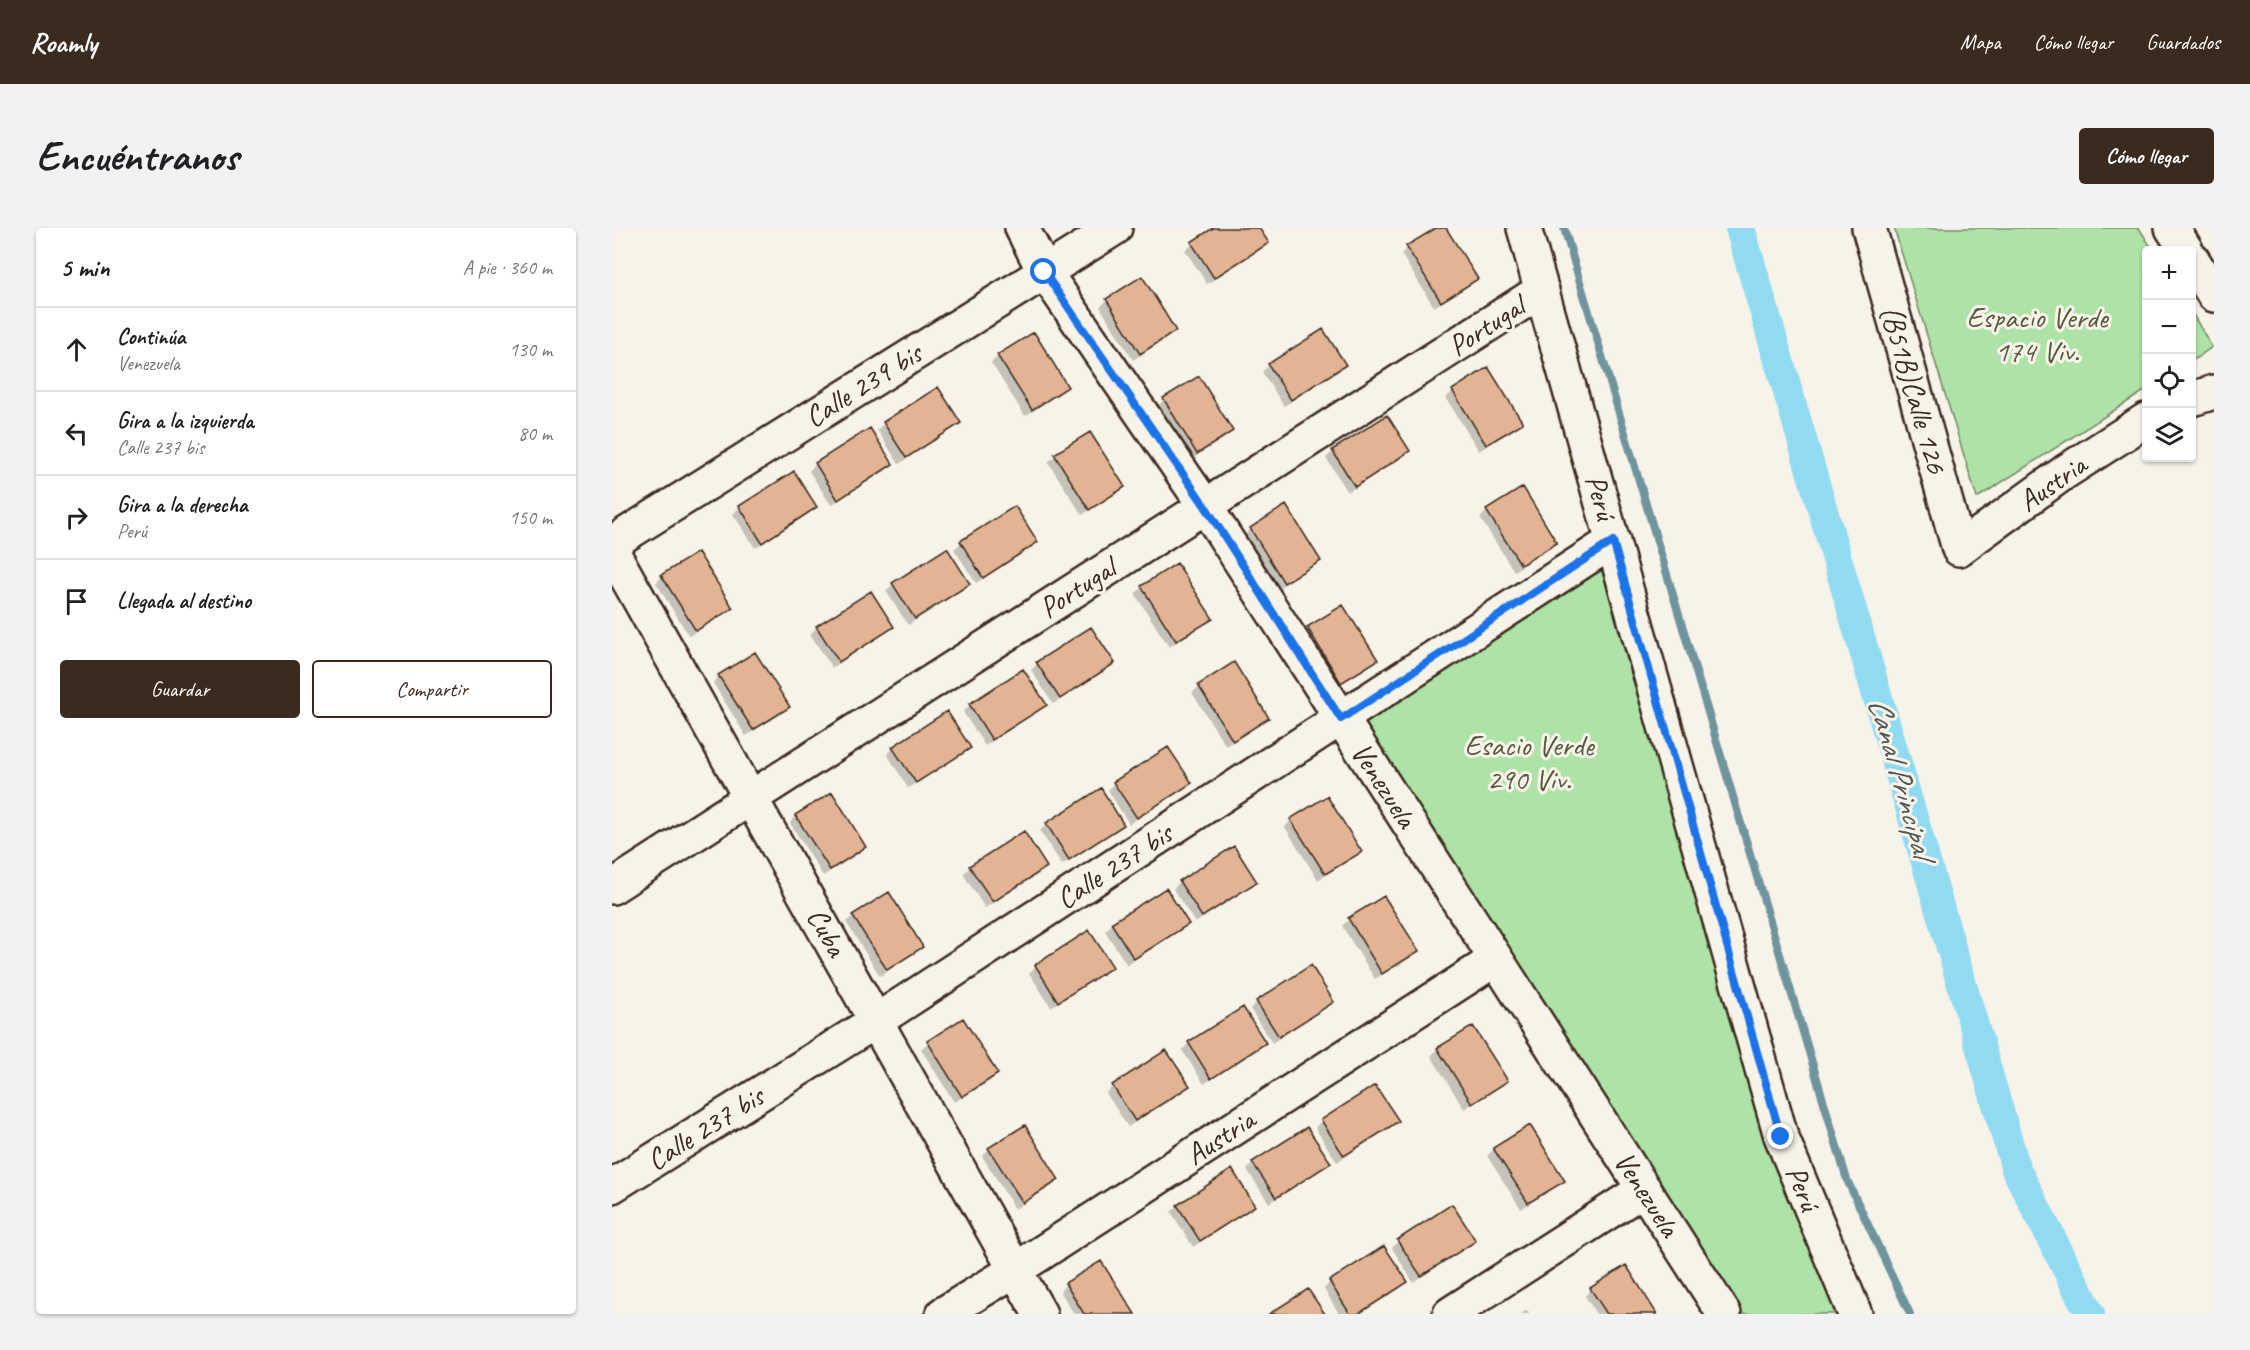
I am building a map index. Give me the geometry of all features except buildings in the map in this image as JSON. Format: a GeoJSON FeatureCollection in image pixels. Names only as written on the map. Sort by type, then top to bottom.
{"type":"FeatureCollection","features":[{"type":"Feature","properties":{"kind":"street","name":"Venezuela"},"geometry":{"type":"LineString","coordinates":[[1022,228],[1044,272],[1205,506],[1724,1314]]}},
{"type":"Feature","properties":{"kind":"street","name":"Calle 239 bis"},"geometry":{"type":"LineString","coordinates":[[612,543],[1115,228]]}},
{"type":"Feature","properties":{"kind":"street","name":"Perú"},"geometry":{"type":"LineString","coordinates":[[1524,228],[1781,1137],[1855,1314]]}},
{"type":"Feature","properties":{"kind":"street","name":"(B51B)Calle 126"},"geometry":{"type":"LineString","coordinates":[[1869,228],[1959,549]]}},
{"type":"Feature","properties":{"kind":"street"},"geometry":{"type":"LineString","coordinates":[[2172,228],[2183,246]]}},
{"type":"Feature","properties":{"kind":"street"},"geometry":{"type":"LineString","coordinates":[[2196,266],[2214,295]]}},
{"type":"Feature","properties":{"kind":"street","name":"Portugal"},"geometry":{"type":"LineString","coordinates":[[612,887],[1542,290]]}},
{"type":"Feature","properties":{"kind":"street"},"geometry":{"type":"LineString","coordinates":[[2196,398],[2214,392]]}},
{"type":"Feature","properties":{"kind":"street","name":"Austria"},"geometry":{"type":"LineString","coordinates":[[1959,549],[2066,472],[2142,423]]}},
{"type":"Feature","properties":{"kind":"street","name":"Calle 237 bis"},"geometry":{"type":"LineString","coordinates":[[612,1186],[876,1021],[1613,541]]}},
{"type":"Feature","properties":{"kind":"street","name":"Cuba"},"geometry":{"type":"LineString","coordinates":[[612,551],[1040,1314]]}},
{"type":"Feature","properties":{"kind":"street","name":"Austria"},"geometry":{"type":"LineString","coordinates":[[942,1314],[1015,1270],[1496,959]]}},
{"type":"Feature","properties":{"kind":"street"},"geometry":{"type":"LineString","coordinates":[[1450,1314],[1644,1189]]}},
{"type":"Feature","properties":{"kind":"green space","name":"Espacio Verde 174 Viv."},"geometry":{"type":"Polygon","coordinates":[[[1894,228],[2139,228],[2150,246],[2142,246],[2142,393],[1977,498],[1894,228]]]}},
{"type":"Feature","properties":{"kind":"green space","name":"Espacio Verde 174 Viv."},"geometry":{"type":"Polygon","coordinates":[[[2196,320],[2212,347],[2196,358],[2196,320]]]}},
{"type":"Feature","properties":{"kind":"green space","name":"Esacio Verde 290 Viv."},"geometry":{"type":"Polygon","coordinates":[[[1601,568],[1766,1143],[1838,1314],[1736,1314],[1361,726],[1601,568]]]}},
{"type":"Feature","properties":{"kind":"waterway"},"geometry":{"type":"LineString","coordinates":[[1564,228],[1847,1180],[1910,1314]]}},
{"type":"Feature","properties":{"kind":"waterway","name":"Canal Principal"},"geometry":{"type":"LineString","coordinates":[[1740,228],[2016,1169],[2090,1314]]}},
{"type":"Feature","properties":{"kind":"route"},"geometry":{"type":"LineString","coordinates":[[1044,272],[1205,506],[1341,719],[1613,541],[1781,1137]]}}]}
